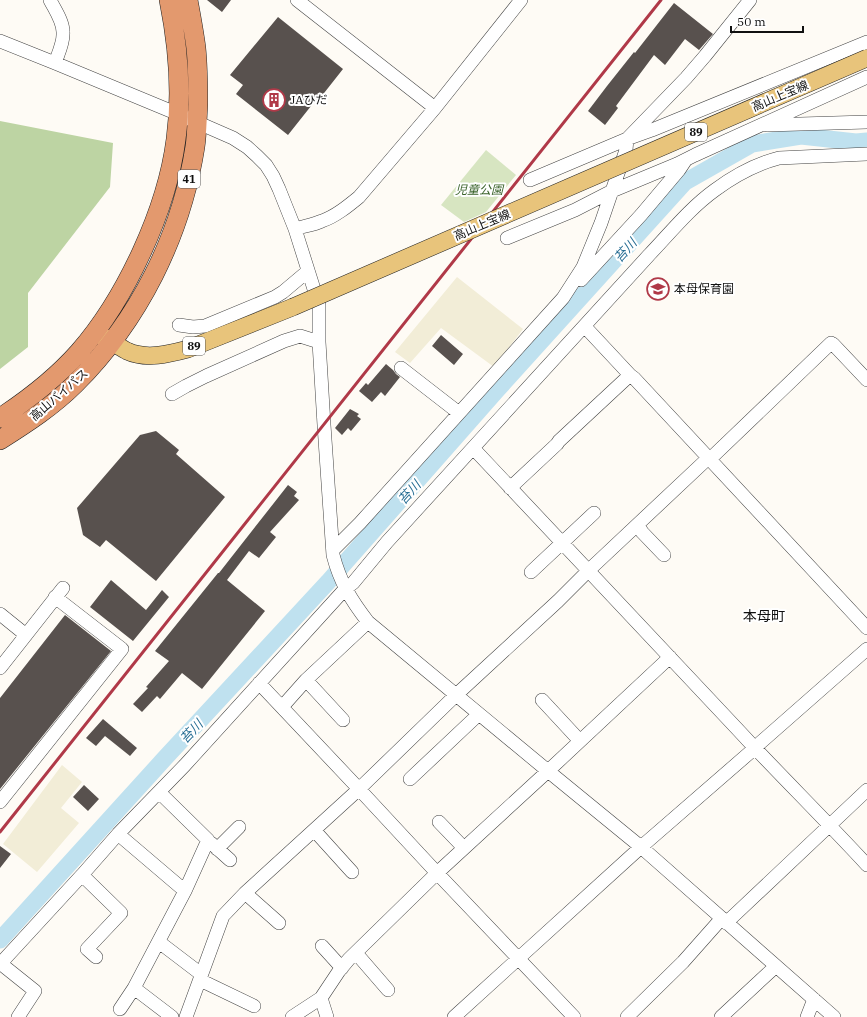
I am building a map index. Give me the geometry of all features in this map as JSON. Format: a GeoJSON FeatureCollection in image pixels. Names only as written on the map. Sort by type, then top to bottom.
{"type":"FeatureCollection","features":[{"type":"Feature","properties":{"kind":"highway","name":"41"},"geometry":{"type":"LineString","coordinates":[[95,332],[135,265],[158,212],[166,188],[176,139],[178,114],[177,56],[169,0]]}},
{"type":"Feature","properties":{"kind":"highway","name":"41"},"geometry":{"type":"LineString","coordinates":[[112,342],[152,280],[174,227],[190,174],[195,147],[197,123],[198,75],[196,48],[188,0]]}},
{"type":"Feature","properties":{"kind":"highway","name":"高山バイパス"},"geometry":{"type":"LineString","coordinates":[[0,418],[41,389],[79,352],[95,332]]}},
{"type":"Feature","properties":{"kind":"highway","name":"高山バイパス"},"geometry":{"type":"LineString","coordinates":[[0,440],[26,424],[74,385],[112,342]]}},
{"type":"Feature","properties":{"kind":"main road","name":"高山上宝線"},"geometry":{"type":"LineString","coordinates":[[95,332],[128,351],[137,354],[148,356],[161,355],[188,349],[294,307],[866,69]]}},
{"type":"Feature","properties":{"kind":"street"},"geometry":{"type":"LineString","coordinates":[[50,0],[61,23],[63,32],[55,63]]}},
{"type":"Feature","properties":{"kind":"street"},"geometry":{"type":"LineString","coordinates":[[294,229],[322,222],[334,216],[359,197],[435,108],[521,0]]}},
{"type":"Feature","properties":{"kind":"street"},"geometry":{"type":"LineString","coordinates":[[563,298],[583,267],[612,191],[626,150],[627,139],[696,67],[750,0]]}},
{"type":"Feature","properties":{"kind":"street"},"geometry":{"type":"LineString","coordinates":[[300,1],[435,108]]}},
{"type":"Feature","properties":{"kind":"street"},"geometry":{"type":"LineString","coordinates":[[0,41],[233,138],[247,147],[266,165],[279,189],[319,305],[319,342],[333,552],[336,567],[354,604],[368,622],[641,847],[834,1017]]}},
{"type":"Feature","properties":{"kind":"street"},"geometry":{"type":"LineString","coordinates":[[530,180],[627,139],[845,56],[867,42]]}},
{"type":"Feature","properties":{"kind":"street"},"geometry":{"type":"LineString","coordinates":[[507,238],[575,210],[612,191],[677,164],[760,125],[866,69]]}},
{"type":"Feature","properties":{"kind":"street"},"geometry":{"type":"LineString","coordinates":[[760,125],[867,122]]}},
{"type":"Feature","properties":{"kind":"street"},"geometry":{"type":"LineString","coordinates":[[18,1017],[35,991],[0,963],[118,834],[159,792],[345,587],[353,583],[387,542],[649,255],[692,210],[715,190],[738,175],[770,160],[779,158],[867,154]]}},
{"type":"Feature","properties":{"kind":"street"},"geometry":{"type":"LineString","coordinates":[[333,552],[563,298],[641,215],[679,170],[686,159]]}},
{"type":"Feature","properties":{"kind":"street"},"geometry":{"type":"LineString","coordinates":[[179,325],[193,327],[205,326],[268,300],[283,292],[308,271]]}},
{"type":"Feature","properties":{"kind":"street"},"geometry":{"type":"LineString","coordinates":[[585,326],[867,628]]}},
{"type":"Feature","properties":{"kind":"street"},"geometry":{"type":"LineString","coordinates":[[172,394],[206,376],[300,336],[319,342]]}},
{"type":"Feature","properties":{"kind":"street"},"geometry":{"type":"LineString","coordinates":[[186,1017],[223,916],[245,893],[359,789],[456,695],[558,601],[704,462],[710,459],[832,344],[867,380]]}},
{"type":"Feature","properties":{"kind":"street"},"geometry":{"type":"LineString","coordinates":[[401,368],[459,413]]}},
{"type":"Feature","properties":{"kind":"street"},"geometry":{"type":"LineString","coordinates":[[510,488],[630,375]]}},
{"type":"Feature","properties":{"kind":"street"},"geometry":{"type":"LineString","coordinates":[[473,448],[867,865]]}},
{"type":"Feature","properties":{"kind":"street"},"geometry":{"type":"LineString","coordinates":[[531,572],[594,513]]}},
{"type":"Feature","properties":{"kind":"street"},"geometry":{"type":"LineString","coordinates":[[638,524],[642,532],[664,555]]}},
{"type":"Feature","properties":{"kind":"street"},"geometry":{"type":"LineString","coordinates":[[0,668],[59,592],[122,649],[0,802]]}},
{"type":"Feature","properties":{"kind":"street"},"geometry":{"type":"LineString","coordinates":[[0,614],[26,635]]}},
{"type":"Feature","properties":{"kind":"street"},"geometry":{"type":"LineString","coordinates":[[282,707],[306,680],[368,622]]}},
{"type":"Feature","properties":{"kind":"street"},"geometry":{"type":"LineString","coordinates":[[454,1017],[641,847],[867,649]]}},
{"type":"Feature","properties":{"kind":"street"},"geometry":{"type":"LineString","coordinates":[[292,1017],[321,998],[342,968],[437,873],[670,657]]}},
{"type":"Feature","properties":{"kind":"street"},"geometry":{"type":"LineString","coordinates":[[306,680],[343,720]]}},
{"type":"Feature","properties":{"kind":"street"},"geometry":{"type":"LineString","coordinates":[[259,683],[574,1017]]}},
{"type":"Feature","properties":{"kind":"street"},"geometry":{"type":"LineString","coordinates":[[542,700],[580,741]]}},
{"type":"Feature","properties":{"kind":"street"},"geometry":{"type":"LineString","coordinates":[[410,779],[479,714]]}},
{"type":"Feature","properties":{"kind":"street"},"geometry":{"type":"LineString","coordinates":[[627,1017],[724,921],[867,790]]}},
{"type":"Feature","properties":{"kind":"street"},"geometry":{"type":"LineString","coordinates":[[159,792],[230,860]]}},
{"type":"Feature","properties":{"kind":"street"},"geometry":{"type":"LineString","coordinates":[[439,822],[464,848]]}},
{"type":"Feature","properties":{"kind":"street"},"geometry":{"type":"LineString","coordinates":[[120,1009],[134,988],[185,891],[213,844],[239,827]]}},
{"type":"Feature","properties":{"kind":"street"},"geometry":{"type":"LineString","coordinates":[[314,830],[352,872]]}},
{"type":"Feature","properties":{"kind":"street"},"geometry":{"type":"LineString","coordinates":[[118,834],[185,891]]}},
{"type":"Feature","properties":{"kind":"street"},"geometry":{"type":"LineString","coordinates":[[82,875],[121,912],[87,949],[96,957]]}},
{"type":"Feature","properties":{"kind":"street"},"geometry":{"type":"LineString","coordinates":[[245,893],[279,923]]}},
{"type":"Feature","properties":{"kind":"street"},"geometry":{"type":"LineString","coordinates":[[159,942],[200,977],[254,1006]]}},
{"type":"Feature","properties":{"kind":"street"},"geometry":{"type":"LineString","coordinates":[[322,946],[342,968]]}},
{"type":"Feature","properties":{"kind":"street"},"geometry":{"type":"LineString","coordinates":[[356,953],[388,990]]}},
{"type":"Feature","properties":{"kind":"street"},"geometry":{"type":"LineString","coordinates":[[721,1017],[776,966]]}},
{"type":"Feature","properties":{"kind":"street"},"geometry":{"type":"LineString","coordinates":[[134,988],[172,1017]]}},
{"type":"Feature","properties":{"kind":"street"},"geometry":{"type":"LineString","coordinates":[[321,998],[327,1017]]}},
{"type":"Feature","properties":{"kind":"street"},"geometry":{"type":"LineString","coordinates":[[807,1017],[814,999]]}},
{"type":"Feature","properties":{"kind":"shaded area"},"geometry":{"type":"Polygon","coordinates":[[[457,277],[523,329],[494,367],[441,328],[410,363],[395,352],[457,277]]]}},
{"type":"Feature","properties":{"kind":"shaded area"},"geometry":{"type":"Polygon","coordinates":[[[62,765],[82,782],[61,808],[79,823],[37,872],[3,844],[62,765]]]}},
{"type":"Feature","properties":{"kind":"green space"},"geometry":{"type":"Polygon","coordinates":[[[0,121],[113,143],[110,187],[28,293],[28,347],[0,369],[0,121]]]}},
{"type":"Feature","properties":{"kind":"green space","name":"児童公園"},"geometry":{"type":"Polygon","coordinates":[[[486,150],[516,175],[486,212],[464,222],[441,205],[486,150]]]}},
{"type":"Feature","properties":{"kind":"building"},"geometry":{"type":"Polygon","coordinates":[[[207,0],[231,0],[222,12],[207,0]]]}},
{"type":"Feature","properties":{"kind":"building"},"geometry":{"type":"Polygon","coordinates":[[[674,3],[713,34],[699,50],[685,39],[665,65],[654,55],[616,106],[618,108],[605,125],[588,111],[674,3]]]}},
{"type":"Feature","properties":{"kind":"building"},"geometry":{"type":"Polygon","coordinates":[[[278,17],[343,69],[288,135],[236,94],[243,85],[230,75],[278,17]]]}},
{"type":"Feature","properties":{"kind":"building"},"geometry":{"type":"Polygon","coordinates":[[[441,335],[463,354],[454,365],[432,346],[441,335]]]}},
{"type":"Feature","properties":{"kind":"building"},"geometry":{"type":"Polygon","coordinates":[[[386,364],[400,377],[385,396],[381,392],[372,402],[359,391],[366,383],[368,385],[386,364]]]}},
{"type":"Feature","properties":{"kind":"building"},"geometry":{"type":"Polygon","coordinates":[[[350,409],[359,414],[357,416],[361,419],[351,431],[348,428],[342,435],[335,428],[350,409]]]}},
{"type":"Feature","properties":{"kind":"building"},"geometry":{"type":"Polygon","coordinates":[[[156,431],[179,450],[176,454],[225,497],[156,581],[106,540],[100,547],[83,535],[77,508],[140,435],[156,431]]]}},
{"type":"Feature","properties":{"kind":"building"},"geometry":{"type":"Polygon","coordinates":[[[288,485],[297,492],[294,496],[299,500],[270,532],[276,537],[259,558],[249,551],[227,580],[265,611],[202,689],[182,673],[160,699],[157,696],[142,712],[133,704],[148,688],[146,687],[169,661],[155,651],[288,485]]]}},
{"type":"Feature","properties":{"kind":"building"},"geometry":{"type":"Polygon","coordinates":[[[111,580],[146,610],[162,590],[169,597],[133,641],[90,607],[111,580]]]}},
{"type":"Feature","properties":{"kind":"building"},"geometry":{"type":"Polygon","coordinates":[[[65,615],[111,651],[0,789],[0,698],[65,615]]]}},
{"type":"Feature","properties":{"kind":"building"},"geometry":{"type":"Polygon","coordinates":[[[103,719],[137,748],[130,756],[105,736],[96,746],[86,738],[103,719]]]}},
{"type":"Feature","properties":{"kind":"building"},"geometry":{"type":"Polygon","coordinates":[[[84,785],[99,799],[88,811],[73,797],[84,785]]]}},
{"type":"Feature","properties":{"kind":"building"},"geometry":{"type":"Polygon","coordinates":[[[0,846],[11,854],[0,868],[0,846]]]}},
{"type":"Feature","properties":{"kind":"waterway","name":"苔川"},"geometry":{"type":"LineString","coordinates":[[0,940],[165,758],[328,582],[498,389],[685,182],[752,144],[801,136],[856,142],[867,141]]}},
{"type":"Feature","properties":{"kind":"railway"},"geometry":{"type":"LineString","coordinates":[[0,832],[661,0]]}},
{"type":"Feature","properties":{"kind":"place","name":"JAひだ"},"geometry":{"type":"Point","coordinates":[274,100]}},
{"type":"Feature","properties":{"kind":"place","name":"本母保育園"},"geometry":{"type":"Point","coordinates":[658,289]}},
{"type":"Feature","properties":{"kind":"district","name":"本母町"},"geometry":{"type":"Point","coordinates":[764,616]}}]}
